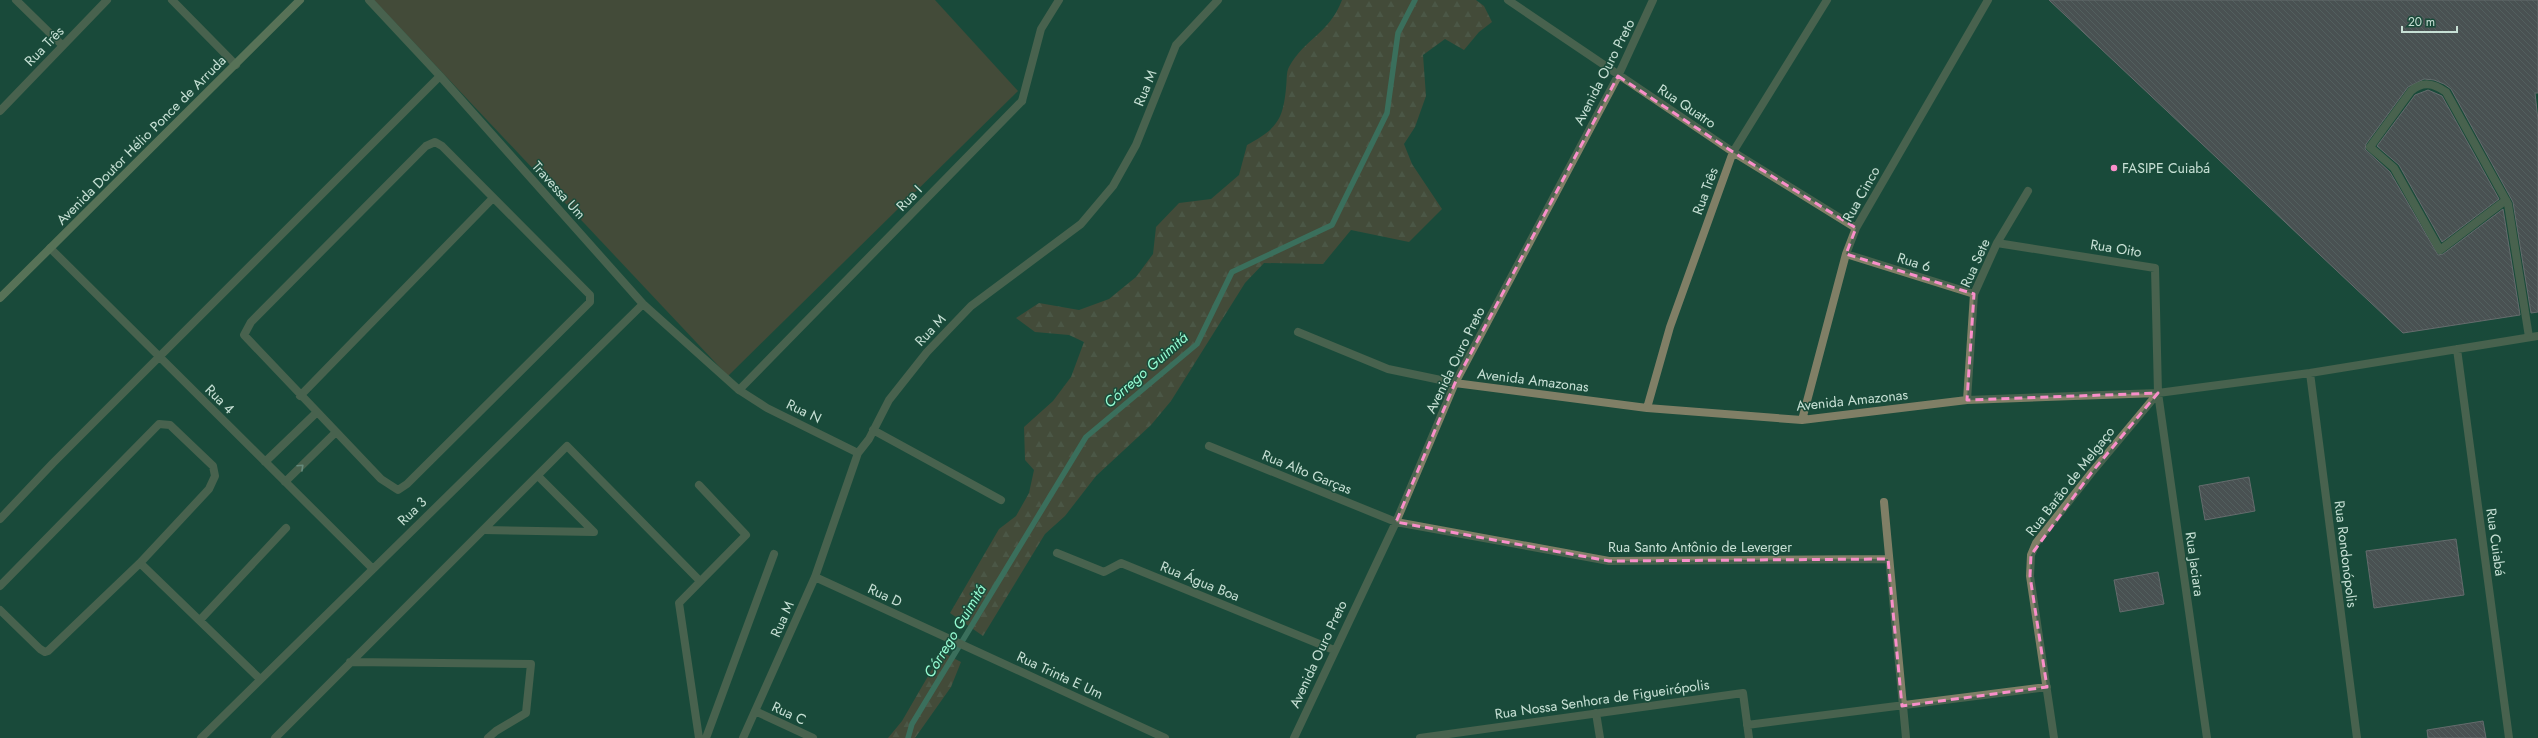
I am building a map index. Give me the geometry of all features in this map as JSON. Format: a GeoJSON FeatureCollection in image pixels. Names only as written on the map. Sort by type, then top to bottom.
{"type":"FeatureCollection","features":[{"type":"Feature","properties":{"kind":"street"},"geometry":{"type":"LineString","coordinates":[[16,0],[62,45]]}},
{"type":"Feature","properties":{"kind":"street","name":"Rua Três"},"geometry":{"type":"LineString","coordinates":[[0,111],[107,0]]}},
{"type":"Feature","properties":{"kind":"street"},"geometry":{"type":"LineString","coordinates":[[172,0],[236,65]]}},
{"type":"Feature","properties":{"kind":"street","name":"Avenida Doutor Hélio Ponce de Arruda"},"geometry":{"type":"LineString","coordinates":[[0,298],[300,0]]}},
{"type":"Feature","properties":{"kind":"street","name":"Travessa Um"},"geometry":{"type":"LineString","coordinates":[[369,0],[440,76],[644,304],[739,390]]}},
{"type":"Feature","properties":{"kind":"street","name":"Rua I"},"geometry":{"type":"LineString","coordinates":[[739,390],[1022,101],[1041,29],[1059,0]]}},
{"type":"Feature","properties":{"kind":"street","name":"Rua M"},"geometry":{"type":"LineString","coordinates":[[743,738],[815,577],[858,453],[873,430],[889,400],[927,352],[971,306],[1081,224],[1113,186],[1136,146],[1176,45],[1218,0]]}},
{"type":"Feature","properties":{"kind":"street","name":"Rua Quatro"},"geometry":{"type":"LineString","coordinates":[[1508,0],[1732,152],[1856,228]]}},
{"type":"Feature","properties":{"kind":"street","name":"Avenida Ouro Preto"},"geometry":{"type":"LineString","coordinates":[[1294,738],[1334,650],[1396,522],[1455,383],[1618,76],[1653,0]]}},
{"type":"Feature","properties":{"kind":"street","name":"Rua Três"},"geometry":{"type":"LineString","coordinates":[[1647,408],[1670,327],[1732,152],[1827,0]]}},
{"type":"Feature","properties":{"kind":"street","name":"Rua Cinco"},"geometry":{"type":"LineString","coordinates":[[1802,420],[1846,254],[1856,228],[1988,0]]}},
{"type":"Feature","properties":{"kind":"street"},"geometry":{"type":"LineString","coordinates":[[0,519],[159,357],[440,76]]}},
{"type":"Feature","properties":{"kind":"street"},"geometry":{"type":"LineString","coordinates":[[2506,200],[2440,250],[2394,168],[2370,147],[2411,91],[2417,86],[2427,83],[2437,86],[2446,92],[2506,200],[2512,217],[2529,338]]}},
{"type":"Feature","properties":{"kind":"street"},"geometry":{"type":"LineString","coordinates":[[435,142],[492,199],[590,295],[590,302],[407,484],[398,490],[381,479],[335,433],[244,335],[251,322],[426,146],[435,142]]}},
{"type":"Feature","properties":{"kind":"street","name":"Rua Sete"},"geometry":{"type":"LineString","coordinates":[[1968,400],[1974,294],[1997,242],[2028,191]]}},
{"type":"Feature","properties":{"kind":"street"},"geometry":{"type":"LineString","coordinates":[[300,396],[492,199]]}},
{"type":"Feature","properties":{"kind":"street","name":"Rua Oito"},"geometry":{"type":"LineString","coordinates":[[1997,242],[2155,268],[2158,393]]}},
{"type":"Feature","properties":{"kind":"street","name":"Rua 4"},"geometry":{"type":"LineString","coordinates":[[50,248],[372,568]]}},
{"type":"Feature","properties":{"kind":"street","name":"Rua 6"},"geometry":{"type":"LineString","coordinates":[[1846,254],[1974,294]]}},
{"type":"Feature","properties":{"kind":"street","name":"Rua 3"},"geometry":{"type":"LineString","coordinates":[[201,738],[372,568],[644,304]]}},
{"type":"Feature","properties":{"kind":"street","name":"Avenida Amazonas"},"geometry":{"type":"LineString","coordinates":[[1298,332],[1388,368],[1455,383],[1647,408],[1802,420],[1968,400],[2158,393],[2310,373],[2538,336]]}},
{"type":"Feature","properties":{"kind":"street","name":"Rua Cuiabá"},"geometry":{"type":"LineString","coordinates":[[2457,349],[2509,738]]}},
{"type":"Feature","properties":{"kind":"street","name":"Rua Rondonópolis"},"geometry":{"type":"LineString","coordinates":[[2310,373],[2357,738]]}},
{"type":"Feature","properties":{"kind":"street","name":"Rua N"},"geometry":{"type":"LineString","coordinates":[[739,390],[767,408],[858,453]]}},
{"type":"Feature","properties":{"kind":"street","name":"Rua Barão de Melgaço"},"geometry":{"type":"LineString","coordinates":[[2054,738],[2048,687],[2030,576],[2030,555],[2036,543],[2092,472],[2158,393]]}},
{"type":"Feature","properties":{"kind":"street","name":"Rua Jaciara"},"geometry":{"type":"LineString","coordinates":[[2158,393],[2207,738]]}},
{"type":"Feature","properties":{"kind":"street"},"geometry":{"type":"LineString","coordinates":[[265,462],[316,413]]}},
{"type":"Feature","properties":{"kind":"street"},"geometry":{"type":"LineString","coordinates":[[0,586],[159,424],[170,425],[213,466],[215,476],[209,489],[140,563],[45,652],[0,610]]}},
{"type":"Feature","properties":{"kind":"street"},"geometry":{"type":"LineString","coordinates":[[873,430],[1001,500]]}},
{"type":"Feature","properties":{"kind":"street"},"geometry":{"type":"LineString","coordinates":[[285,482],[335,433]]}},
{"type":"Feature","properties":{"kind":"street"},"geometry":{"type":"LineString","coordinates":[[275,738],[350,662],[485,530],[567,446],[700,581]]}},
{"type":"Feature","properties":{"kind":"street","name":"Rua Alto Garças"},"geometry":{"type":"LineString","coordinates":[[1209,446],[1396,522]]}},
{"type":"Feature","properties":{"kind":"street"},"geometry":{"type":"LineString","coordinates":[[485,530],[594,532],[538,476]]}},
{"type":"Feature","properties":{"kind":"street"},"geometry":{"type":"LineString","coordinates":[[699,485],[746,535],[679,602],[699,738]]}},
{"type":"Feature","properties":{"kind":"street"},"geometry":{"type":"LineString","coordinates":[[1884,502],[1888,559],[1906,738]]}},
{"type":"Feature","properties":{"kind":"street","name":"Rua Santo Antônio de Leverger"},"geometry":{"type":"LineString","coordinates":[[1396,522],[1609,562],[1888,559]]}},
{"type":"Feature","properties":{"kind":"street"},"geometry":{"type":"LineString","coordinates":[[200,620],[286,528]]}},
{"type":"Feature","properties":{"kind":"street","name":"Rua Água Boa"},"geometry":{"type":"LineString","coordinates":[[1057,552],[1104,572],[1121,563],[1334,650]]}},
{"type":"Feature","properties":{"kind":"street"},"geometry":{"type":"LineString","coordinates":[[706,738],[774,554]]}},
{"type":"Feature","properties":{"kind":"street"},"geometry":{"type":"LineString","coordinates":[[140,563],[260,679]]}},
{"type":"Feature","properties":{"kind":"street","name":"Rua D"},"geometry":{"type":"LineString","coordinates":[[815,577],[944,636]]}},
{"type":"Feature","properties":{"kind":"street","name":"Rua Trinta E Um"},"geometry":{"type":"LineString","coordinates":[[944,636],[1165,738]]}},
{"type":"Feature","properties":{"kind":"street"},"geometry":{"type":"LineString","coordinates":[[350,662],[531,664],[526,713],[504,725],[488,738]]}},
{"type":"Feature","properties":{"kind":"street"},"geometry":{"type":"LineString","coordinates":[[1747,725],[2048,687]]}},
{"type":"Feature","properties":{"kind":"street","name":"Rua Nossa Senhora de Figueirópolis"},"geometry":{"type":"LineString","coordinates":[[1420,738],[1441,737],[1596,713],[1743,693],[1749,738]]}},
{"type":"Feature","properties":{"kind":"street","name":"Rua C"},"geometry":{"type":"LineString","coordinates":[[755,711],[813,738]]}},
{"type":"Feature","properties":{"kind":"street"},"geometry":{"type":"LineString","coordinates":[[1596,713],[1600,738]]}},
{"type":"Feature","properties":{"kind":"highlighted area"},"geometry":{"type":"Polygon","coordinates":[[[1618,76],[1733,152],[1856,228],[1846,254],[1974,294],[1967,400],[2158,393],[2092,472],[2031,555],[2030,576],[2047,687],[1902,706],[1888,559],[1609,561],[1396,522],[1455,383],[1618,76]]]}},
{"type":"Feature","properties":{"kind":"green space"},"geometry":{"type":"Polygon","coordinates":[[[374,0],[935,0],[1018,91],[728,376],[374,0]]]}},
{"type":"Feature","properties":{"kind":"green space"},"geometry":{"type":"Polygon","coordinates":[[[1342,0],[1476,0],[1484,6],[1492,22],[1479,32],[1464,50],[1445,39],[1423,55],[1426,96],[1415,127],[1404,144],[1412,164],[1442,209],[1409,242],[1351,230],[1323,264],[1264,263],[1245,283],[1171,401],[1151,425],[1096,476],[1065,516],[1045,534],[983,636],[950,613],[999,529],[1016,516],[1029,493],[1034,470],[1025,460],[1024,427],[1053,401],[1071,377],[1084,342],[1069,335],[1035,332],[1016,318],[1039,303],[1079,310],[1109,299],[1136,277],[1153,254],[1156,227],[1179,203],[1211,199],[1239,175],[1247,145],[1271,129],[1280,116],[1285,99],[1289,67],[1302,49],[1330,21],[1342,0]]]}},
{"type":"Feature","properties":{"kind":"green space"},"geometry":{"type":"Polygon","coordinates":[[[942,652],[961,662],[951,687],[915,738],[888,738],[902,721],[942,652]]]}},
{"type":"Feature","properties":{"kind":"building"},"geometry":{"type":"Polygon","coordinates":[[[2049,0],[2538,0],[2538,93],[2535,93],[2538,120],[2538,312],[2531,313],[2513,202],[2451,89],[2444,84],[2434,80],[2424,79],[2408,87],[2366,144],[2365,149],[2390,172],[2438,255],[2443,254],[2503,209],[2520,315],[2403,333],[2049,0]]]}},
{"type":"Feature","properties":{"kind":"building"},"geometry":{"type":"Polygon","coordinates":[[[2428,90],[2442,96],[2499,199],[2442,242],[2399,165],[2377,146],[2415,95],[2428,90]]]}},
{"type":"Feature","properties":{"kind":"building"},"geometry":{"type":"Polygon","coordinates":[[[2249,477],[2255,511],[2205,520],[2199,486],[2249,477]]]}},
{"type":"Feature","properties":{"kind":"building"},"geometry":{"type":"Polygon","coordinates":[[[2456,539],[2464,595],[2374,608],[2366,551],[2456,539]]]}},
{"type":"Feature","properties":{"kind":"building"},"geometry":{"type":"Polygon","coordinates":[[[2158,572],[2164,604],[2120,612],[2114,580],[2158,572]]]}},
{"type":"Feature","properties":{"kind":"building"},"geometry":{"type":"Polygon","coordinates":[[[2483,721],[2486,738],[2428,738],[2427,730],[2483,721]]]}},
{"type":"Feature","properties":{"kind":"waterway","name":"Córrego Guimitá"},"geometry":{"type":"LineString","coordinates":[[908,738],[912,724],[1086,437],[1197,344],[1232,272],[1332,225],[1387,113],[1398,33],[1415,0]]}},
{"type":"Feature","properties":{"kind":"place","name":"FASIPE Cuiabá"},"geometry":{"type":"Point","coordinates":[2114,168]}}]}
